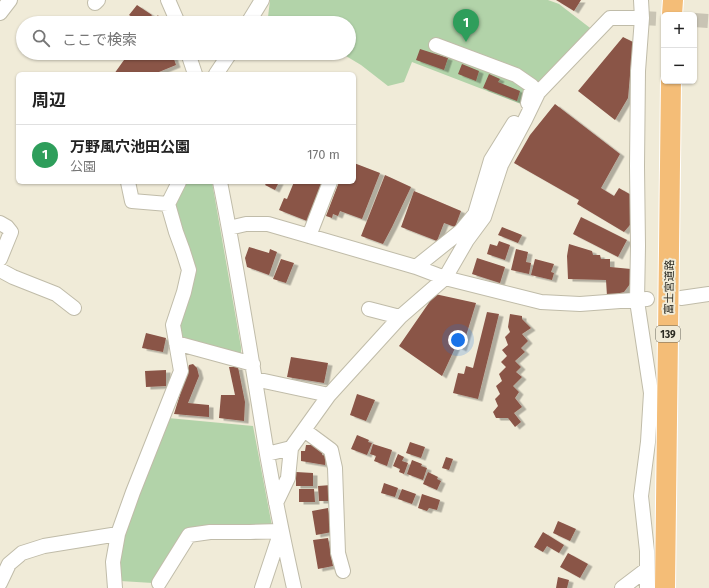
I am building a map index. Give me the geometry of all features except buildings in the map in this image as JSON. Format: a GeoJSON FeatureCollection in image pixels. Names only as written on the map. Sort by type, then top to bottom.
{"type":"FeatureCollection","features":[{"type":"Feature","properties":{"kind":"highway"},"geometry":{"type":"LineString","coordinates":[[672,12],[673,0]]}},
{"type":"Feature","properties":{"kind":"highway","name":"富士宮道路"},"geometry":{"type":"LineString","coordinates":[[665,588],[671,84]]}},
{"type":"Feature","properties":{"kind":"street"},"geometry":{"type":"LineString","coordinates":[[0,13],[10,0]]}},
{"type":"Feature","properties":{"kind":"street"},"geometry":{"type":"LineString","coordinates":[[168,0],[175,16]]}},
{"type":"Feature","properties":{"kind":"street"},"geometry":{"type":"LineString","coordinates":[[252,16],[262,0]]}},
{"type":"Feature","properties":{"kind":"street"},"geometry":{"type":"LineString","coordinates":[[640,0],[642,18],[638,71],[638,246],[650,393],[648,442],[641,496],[647,551],[647,588]]}},
{"type":"Feature","properties":{"kind":"street"},"geometry":{"type":"LineString","coordinates":[[416,267],[461,230],[475,214],[491,160],[523,108],[610,18],[642,18]]}},
{"type":"Feature","properties":{"kind":"street"},"geometry":{"type":"LineString","coordinates":[[436,45],[516,76],[532,86],[528,104]]}},
{"type":"Feature","properties":{"kind":"street"},"geometry":{"type":"LineString","coordinates":[[190,60],[194,72]]}},
{"type":"Feature","properties":{"kind":"street"},"geometry":{"type":"LineString","coordinates":[[217,72],[226,60]]}},
{"type":"Feature","properties":{"kind":"street"},"geometry":{"type":"LineString","coordinates":[[276,504],[288,478],[291,448],[329,395],[400,317],[445,278],[467,240],[484,217],[501,165],[539,91]]}},
{"type":"Feature","properties":{"kind":"street"},"geometry":{"type":"LineString","coordinates":[[128,184],[132,201],[168,204]]}},
{"type":"Feature","properties":{"kind":"street"},"geometry":{"type":"LineString","coordinates":[[115,588],[113,562],[118,534],[181,371],[172,325],[184,292],[189,270],[168,204],[178,184]]}},
{"type":"Feature","properties":{"kind":"street"},"geometry":{"type":"LineString","coordinates":[[220,184],[256,379],[276,504],[294,588]]}},
{"type":"Feature","properties":{"kind":"street"},"geometry":{"type":"LineString","coordinates":[[309,236],[329,184]]}},
{"type":"Feature","properties":{"kind":"street"},"geometry":{"type":"LineString","coordinates":[[0,223],[11,232],[0,259]]}},
{"type":"Feature","properties":{"kind":"street"},"geometry":{"type":"LineString","coordinates":[[229,228],[246,224],[268,224],[416,267],[445,278],[541,302],[580,304],[642,300]]}},
{"type":"Feature","properties":{"kind":"street"},"geometry":{"type":"LineString","coordinates":[[0,270],[13,277],[56,294],[74,308]]}},
{"type":"Feature","properties":{"kind":"street"},"geometry":{"type":"LineString","coordinates":[[681,298],[709,294]]}},
{"type":"Feature","properties":{"kind":"street"},"geometry":{"type":"LineString","coordinates":[[369,309],[400,317]]}},
{"type":"Feature","properties":{"kind":"street"},"geometry":{"type":"LineString","coordinates":[[176,343],[253,364]]}},
{"type":"Feature","properties":{"kind":"street"},"geometry":{"type":"LineString","coordinates":[[256,379],[329,395]]}},
{"type":"Feature","properties":{"kind":"street"},"geometry":{"type":"LineString","coordinates":[[304,430],[331,450],[335,468],[338,553],[343,571]]}},
{"type":"Feature","properties":{"kind":"street"},"geometry":{"type":"LineString","coordinates":[[267,454],[291,448]]}},
{"type":"Feature","properties":{"kind":"street"},"geometry":{"type":"LineString","coordinates":[[159,583],[189,536],[210,532],[281,531]]}},
{"type":"Feature","properties":{"kind":"street"},"geometry":{"type":"LineString","coordinates":[[262,588],[281,531]]}},
{"type":"Feature","properties":{"kind":"street"},"geometry":{"type":"LineString","coordinates":[[0,583],[9,564],[22,553],[44,546],[118,534]]}},
{"type":"Feature","properties":{"kind":"street"},"geometry":{"type":"LineString","coordinates":[[622,588],[648,569]]}},
{"type":"Feature","properties":{"kind":"green space"},"geometry":{"type":"Polygon","coordinates":[[[270,0],[548,0],[559,4],[594,31],[535,92],[521,104],[412,62],[404,82],[388,86],[353,60],[356,60],[356,16],[268,16],[270,0]]]}},
{"type":"Feature","properties":{"kind":"green space"},"geometry":{"type":"Polygon","coordinates":[[[185,184],[212,184],[241,347],[241,355],[183,339],[179,326],[191,292],[174,205],[185,184]]]}},
{"type":"Feature","properties":{"kind":"green space"},"geometry":{"type":"Polygon","coordinates":[[[168,418],[253,426],[272,526],[210,526],[187,528],[153,583],[120,581],[119,560],[122,535],[168,418]]]}},
{"type":"Feature","properties":{"kind":"tunnel"},"geometry":{"type":"LineString","coordinates":[[642,18],[661,19]]}},
{"type":"Feature","properties":{"kind":"tunnel"},"geometry":{"type":"LineString","coordinates":[[697,20],[709,21]]}},
{"type":"Feature","properties":{"kind":"place","name":"万野風穴池田公園"},"geometry":{"type":"Point","coordinates":[466,42]}}]}
